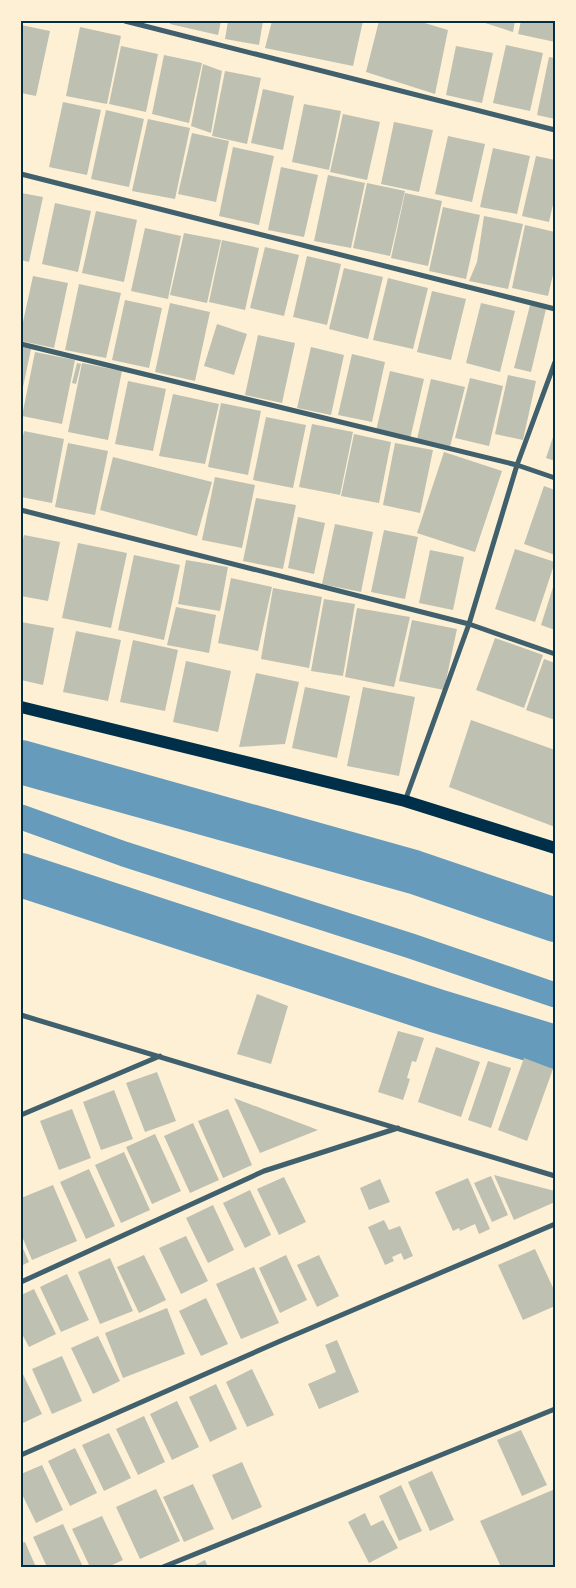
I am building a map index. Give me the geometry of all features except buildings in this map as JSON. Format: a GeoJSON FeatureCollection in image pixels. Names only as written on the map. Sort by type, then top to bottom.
{"type":"FeatureCollection","features":[{"type":"Feature","properties":{"kind":"main road"},"geometry":{"type":"LineString","coordinates":[[21,707],[405,801],[555,848]]}},
{"type":"Feature","properties":{"kind":"street"},"geometry":{"type":"LineString","coordinates":[[125,21],[555,130]]}},
{"type":"Feature","properties":{"kind":"street"},"geometry":{"type":"LineString","coordinates":[[21,174],[555,309]]}},
{"type":"Feature","properties":{"kind":"street"},"geometry":{"type":"LineString","coordinates":[[21,344],[517,465],[555,478]]}},
{"type":"Feature","properties":{"kind":"street"},"geometry":{"type":"LineString","coordinates":[[405,801],[469,624],[517,465],[555,362]]}},
{"type":"Feature","properties":{"kind":"street"},"geometry":{"type":"LineString","coordinates":[[21,510],[469,624],[555,654]]}},
{"type":"Feature","properties":{"kind":"street"},"geometry":{"type":"LineString","coordinates":[[21,1015],[555,1176]]}},
{"type":"Feature","properties":{"kind":"street"},"geometry":{"type":"LineString","coordinates":[[21,1115],[160,1056]]}},
{"type":"Feature","properties":{"kind":"street"},"geometry":{"type":"LineString","coordinates":[[21,1282],[264,1171],[398,1128]]}},
{"type":"Feature","properties":{"kind":"street"},"geometry":{"type":"LineString","coordinates":[[21,1455],[278,1342],[555,1224]]}},
{"type":"Feature","properties":{"kind":"street"},"geometry":{"type":"LineString","coordinates":[[163,1567],[555,1410]]}},
{"type":"Feature","properties":{"kind":"waterway"},"geometry":{"type":"LineString","coordinates":[[21,762],[414,872],[555,920]]}},
{"type":"Feature","properties":{"kind":"waterway"},"geometry":{"type":"LineString","coordinates":[[21,817],[124,854],[411,946],[555,995]]}},
{"type":"Feature","properties":{"kind":"waterway"},"geometry":{"type":"LineString","coordinates":[[21,875],[437,1011],[555,1047]]}}]}
